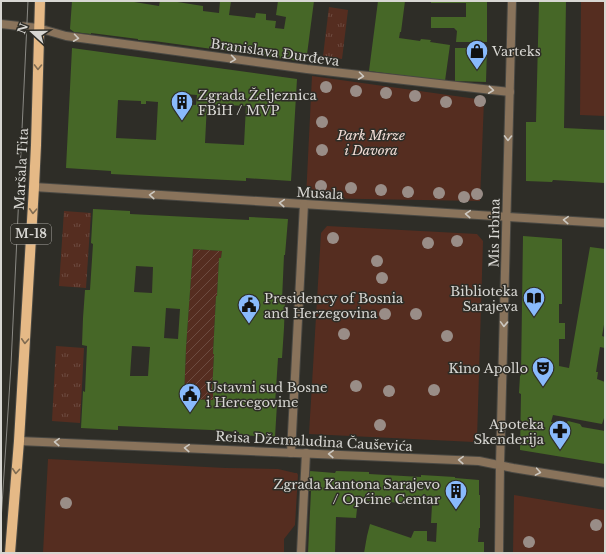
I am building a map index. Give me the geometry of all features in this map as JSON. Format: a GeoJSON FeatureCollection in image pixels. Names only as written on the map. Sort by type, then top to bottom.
{"type":"FeatureCollection","features":[{"type":"Feature","properties":{"kind":"main road","name":"Maršala Tita"},"geometry":{"type":"LineString","coordinates":[[10,553],[19,440],[34,187],[40,1]]}},
{"type":"Feature","properties":{"kind":"street","name":"Mis Irbina"},"geometry":{"type":"LineString","coordinates":[[499,553],[512,1]]}},
{"type":"Feature","properties":{"kind":"street","name":"Branislava Đurđeva"},"geometry":{"type":"LineString","coordinates":[[1,24],[38,28],[66,36],[299,68],[510,92]]}},
{"type":"Feature","properties":{"kind":"street","name":"Musala"},"geometry":{"type":"LineString","coordinates":[[34,187],[605,223]]}},
{"type":"Feature","properties":{"kind":"street"},"geometry":{"type":"LineString","coordinates":[[291,452],[304,204]]}},
{"type":"Feature","properties":{"kind":"street","name":"Reisa Džemaludina Čauševića"},"geometry":{"type":"LineString","coordinates":[[19,440],[478,461],[605,483]]}},
{"type":"Feature","properties":{"kind":"street"},"geometry":{"type":"LineString","coordinates":[[301,553],[306,453]]}},
{"type":"Feature","properties":{"kind":"green space"},"geometry":{"type":"Polygon","coordinates":[[[581,1],[605,1],[605,116],[580,115],[581,1]]]}},
{"type":"Feature","properties":{"kind":"green space"},"geometry":{"type":"Polygon","coordinates":[[[329,7],[348,10],[342,59],[323,56],[329,7]]]}},
{"type":"Feature","properties":{"kind":"green space","name":"Park Mirze i Davora"},"geometry":{"type":"Polygon","coordinates":[[[312,76],[484,100],[480,201],[306,198],[312,76]]]}},
{"type":"Feature","properties":{"kind":"green space"},"geometry":{"type":"Polygon","coordinates":[[[64,211],[91,213],[86,288],[59,286],[64,211]]]}},
{"type":"Feature","properties":{"kind":"green space"},"geometry":{"type":"Polygon","coordinates":[[[327,226],[477,234],[483,241],[477,439],[474,442],[309,434],[321,233],[327,226]]]}},
{"type":"Feature","properties":{"kind":"green space"},"geometry":{"type":"Polygon","coordinates":[[[193,249],[222,251],[221,258],[219,258],[216,297],[213,354],[213,400],[184,399],[193,249]]]}},
{"type":"Feature","properties":{"kind":"green space"},"geometry":{"type":"Polygon","coordinates":[[[56,346],[84,348],[80,423],[52,421],[56,346]]]}},
{"type":"Feature","properties":{"kind":"green space"},"geometry":{"type":"Polygon","coordinates":[[[48,459],[226,468],[278,469],[297,473],[295,525],[284,539],[284,553],[43,553],[48,459]]]}},
{"type":"Feature","properties":{"kind":"green space"},"geometry":{"type":"Polygon","coordinates":[[[514,495],[605,510],[605,553],[513,553],[514,495]]]}},
{"type":"Feature","properties":{"kind":"building"},"geometry":{"type":"Polygon","coordinates":[[[72,1],[128,1],[159,6],[160,1],[171,1],[203,6],[203,11],[219,13],[220,1],[231,1],[229,15],[255,18],[256,13],[266,14],[266,20],[276,21],[275,28],[284,29],[286,17],[276,15],[278,1],[314,1],[306,62],[154,41],[74,32],[70,29],[72,1]]]}},
{"type":"Feature","properties":{"kind":"building"},"geometry":{"type":"Polygon","coordinates":[[[378,1],[405,1],[399,38],[420,41],[421,39],[431,40],[430,42],[450,45],[445,81],[369,71],[378,1]]]}},
{"type":"Feature","properties":{"kind":"building"},"geometry":{"type":"Polygon","coordinates":[[[431,1],[487,1],[487,42],[456,42],[457,31],[454,28],[431,28],[431,17],[466,17],[466,3],[431,3],[431,1]]]}},
{"type":"Feature","properties":{"kind":"building"},"geometry":{"type":"Polygon","coordinates":[[[539,1],[566,1],[564,128],[605,130],[605,183],[553,180],[552,182],[526,181],[526,122],[536,122],[539,1]]]}},
{"type":"Feature","properties":{"kind":"building","name":"Zgrada Željeznica FBiH / MVP"},"geometry":{"type":"Polygon","coordinates":[[[72,48],[297,79],[291,181],[246,178],[246,181],[111,174],[111,171],[66,168],[72,48]],[[184,94],[184,104],[196,105],[197,95],[184,94]],[[118,100],[116,138],[156,140],[158,102],[146,101],[146,104],[141,104],[141,101],[118,100]],[[207,104],[205,143],[244,145],[246,106],[207,104]]]}},
{"type":"Feature","properties":{"kind":"building"},"geometry":{"type":"Polygon","coordinates":[[[455,48],[487,48],[486,82],[455,81],[455,48]]]}},
{"type":"Feature","properties":{"kind":"building"},"geometry":{"type":"Polygon","coordinates":[[[93,209],[130,211],[130,214],[249,220],[249,217],[288,219],[284,255],[282,300],[285,300],[284,328],[282,358],[278,358],[275,404],[277,404],[275,437],[239,435],[239,432],[211,430],[118,426],[118,430],[81,428],[83,391],[85,392],[87,346],[82,345],[83,318],[85,290],[90,290],[93,244],[91,243],[93,209]],[[193,249],[184,399],[213,400],[213,354],[216,296],[219,258],[221,258],[222,251],[193,249]],[[136,266],[134,292],[152,293],[153,267],[136,266]],[[166,308],[164,338],[178,339],[180,309],[166,308]],[[132,346],[130,376],[148,376],[150,347],[132,346]]]}},
{"type":"Feature","properties":{"kind":"building"},"geometry":{"type":"Polygon","coordinates":[[[523,236],[562,239],[562,304],[559,304],[559,323],[565,323],[565,339],[559,339],[559,366],[569,368],[590,247],[605,249],[605,319],[602,336],[605,337],[605,348],[600,347],[596,372],[598,372],[597,379],[605,382],[605,418],[602,424],[553,415],[551,422],[565,424],[568,421],[580,424],[582,427],[605,431],[605,464],[520,450],[521,394],[519,393],[521,375],[523,236]]]}},
{"type":"Feature","properties":{"kind":"building","name":"Zgrada Kantona Sarajevo / Općine Centar"},"geometry":{"type":"Polygon","coordinates":[[[310,471],[335,473],[336,471],[369,472],[369,474],[421,477],[421,475],[479,480],[480,528],[478,542],[484,542],[484,553],[364,553],[370,524],[411,538],[414,531],[427,531],[427,541],[436,542],[437,523],[431,523],[432,505],[358,500],[356,518],[336,517],[335,553],[308,553],[311,491],[309,491],[310,471]]]}},
{"type":"Feature","properties":{"kind":"tram line"},"geometry":{"type":"LineString","coordinates":[[1,521],[11,365],[28,1]]}},
{"type":"Feature","properties":{"kind":"place","name":"Varteks"},"geometry":{"type":"Point","coordinates":[477,70]}},
{"type":"Feature","properties":{"kind":"place","name":"Zgrada Željeznica FBiH / MVP"},"geometry":{"type":"Point","coordinates":[182,122]}},
{"type":"Feature","properties":{"kind":"place","name":"Biblioteka Sarajeva"},"geometry":{"type":"Point","coordinates":[534,318]}},
{"type":"Feature","properties":{"kind":"place","name":"Presidency of Bosnia and Herzegovina"},"geometry":{"type":"Point","coordinates":[249,324]}},
{"type":"Feature","properties":{"kind":"place","name":"Kino Apollo"},"geometry":{"type":"Point","coordinates":[543,388]}},
{"type":"Feature","properties":{"kind":"place","name":"Ustavni sud Bosne i Hercegovine"},"geometry":{"type":"Point","coordinates":[190,414]}},
{"type":"Feature","properties":{"kind":"place","name":"Apoteka Skenderija"},"geometry":{"type":"Point","coordinates":[560,450]}},
{"type":"Feature","properties":{"kind":"place","name":"Zgrada Kantona Sarajevo / Općine Centar"},"geometry":{"type":"Point","coordinates":[456,510]}}]}
